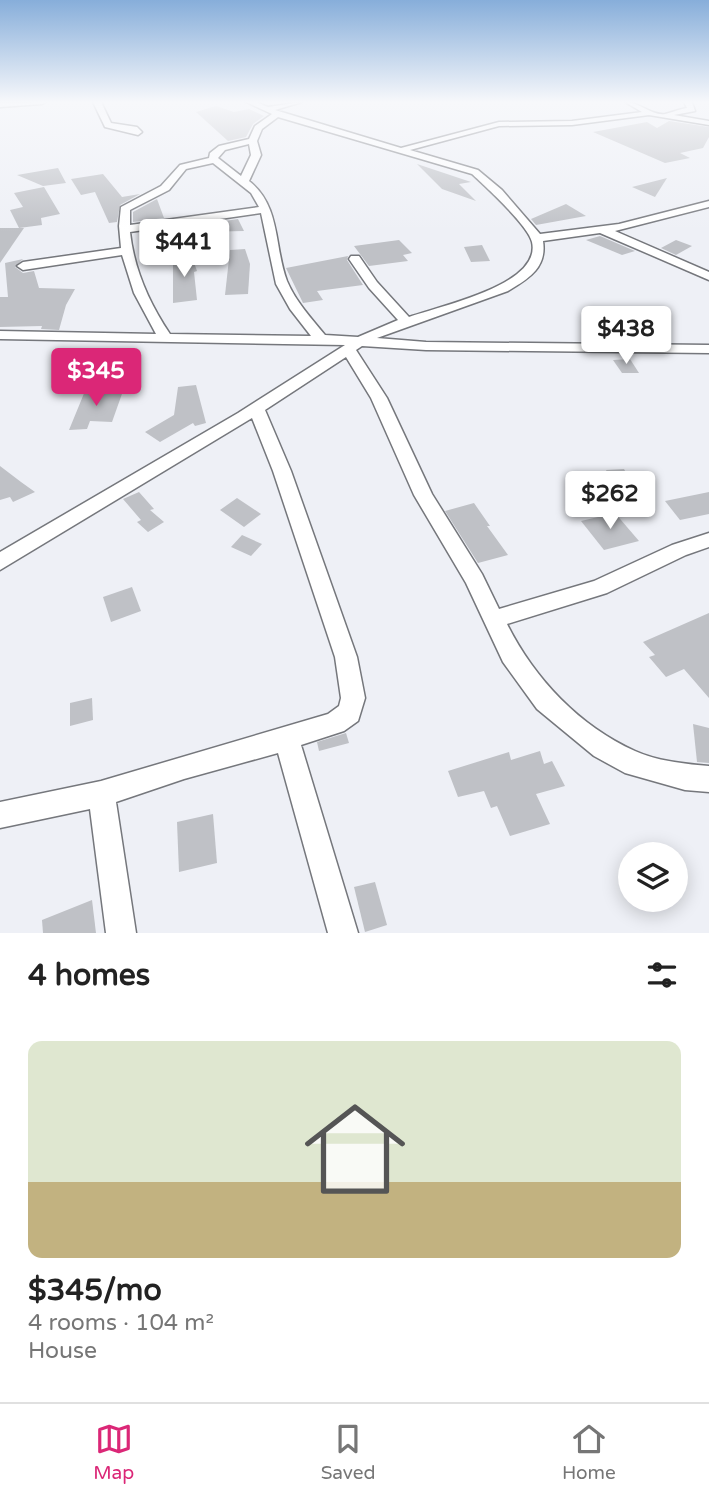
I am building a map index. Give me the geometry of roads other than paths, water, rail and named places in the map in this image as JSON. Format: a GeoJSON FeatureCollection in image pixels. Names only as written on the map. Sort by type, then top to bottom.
{"type":"FeatureCollection","features":[{"type":"Feature","properties":{"kind":"street"},"geometry":{"type":"LineString","coordinates":[[237,146],[217,151],[213,155],[215,160],[261,199],[271,227],[279,276],[290,299],[321,339]]}},
{"type":"Feature","properties":{"kind":"street"},"geometry":{"type":"LineString","coordinates":[[243,181],[256,155],[254,146]]}},
{"type":"Feature","properties":{"kind":"street"},"geometry":{"type":"LineString","coordinates":[[0,562],[256,408],[353,345],[407,322],[493,292],[523,277],[535,265],[539,254],[537,238],[498,192],[475,172],[388,146]]}},
{"type":"Feature","properties":{"kind":"street"},"geometry":{"type":"LineString","coordinates":[[396,148],[412,146]]}},
{"type":"Feature","properties":{"kind":"street"},"geometry":{"type":"LineString","coordinates":[[166,338],[145,303],[132,274],[127,251],[125,209],[165,188],[183,167],[215,160]]}},
{"type":"Feature","properties":{"kind":"street"},"geometry":{"type":"LineString","coordinates":[[537,238],[601,229],[708,204]]}},
{"type":"Feature","properties":{"kind":"street"},"geometry":{"type":"LineString","coordinates":[[125,229],[263,210]]}},
{"type":"Feature","properties":{"kind":"street"},"geometry":{"type":"LineString","coordinates":[[601,229],[709,276]]}},
{"type":"Feature","properties":{"kind":"street"},"geometry":{"type":"LineString","coordinates":[[23,266],[127,251]]}},
{"type":"Feature","properties":{"kind":"street"},"geometry":{"type":"LineString","coordinates":[[355,259],[373,285],[407,322]]}},
{"type":"Feature","properties":{"kind":"street"},"geometry":{"type":"LineString","coordinates":[[0,335],[307,341],[321,339],[353,345],[709,349]]}},
{"type":"Feature","properties":{"kind":"street"},"geometry":{"type":"LineString","coordinates":[[353,345],[423,495],[475,580],[511,654],[545,701],[603,748],[634,764],[685,777],[709,779]]}},
{"type":"Feature","properties":{"kind":"street"},"geometry":{"type":"LineString","coordinates":[[0,815],[101,794],[184,767],[246,752],[335,723],[349,713],[353,698],[346,657],[282,471],[256,408]]}},
{"type":"Feature","properties":{"kind":"street"},"geometry":{"type":"LineString","coordinates":[[494,619],[600,587],[668,555],[709,540]]}},
{"type":"Feature","properties":{"kind":"street"},"geometry":{"type":"LineString","coordinates":[[287,739],[343,933]]}},
{"type":"Feature","properties":{"kind":"street"},"geometry":{"type":"LineString","coordinates":[[101,794],[121,933]]}}]}
